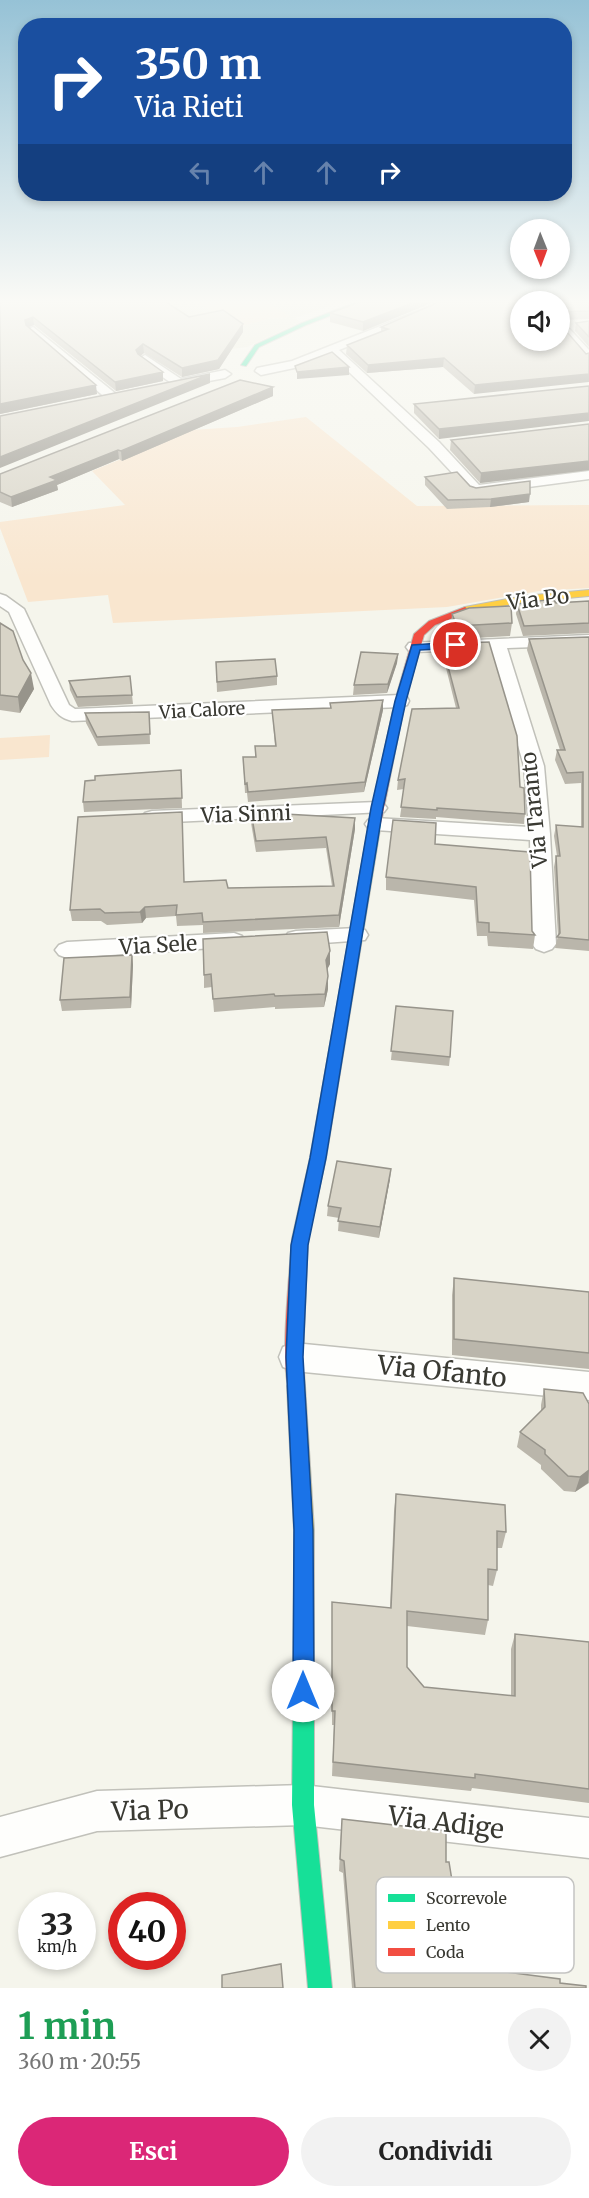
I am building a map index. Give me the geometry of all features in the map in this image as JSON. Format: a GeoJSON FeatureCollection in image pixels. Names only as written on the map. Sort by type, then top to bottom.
{"type":"FeatureCollection","features":[{"type":"Feature","properties":{"kind":"street"},"geometry":{"type":"LineString","coordinates":[[99,399],[119,395]]}},
{"type":"Feature","properties":{"kind":"street"},"geometry":{"type":"LineString","coordinates":[[379,395],[440,444],[476,490],[589,475]]}},
{"type":"Feature","properties":{"kind":"street"},"geometry":{"type":"LineString","coordinates":[[394,409],[417,406]]}},
{"type":"Feature","properties":{"kind":"street","name":"Via Po"},"geometry":{"type":"LineString","coordinates":[[320,1988],[303,1805],[303,1530],[294,1357],[299,1245],[318,1158],[376,816],[400,701],[419,634],[425,626],[442,618],[508,601],[589,593]]}},
{"type":"Feature","properties":{"kind":"street","name":"Via Calore"},"geometry":{"type":"LineString","coordinates":[[0,599],[16,609],[60,705],[64,711],[72,715],[400,701]]}},
{"type":"Feature","properties":{"kind":"street"},"geometry":{"type":"LineString","coordinates":[[415,647],[589,640]]}},
{"type":"Feature","properties":{"kind":"street","name":"Via Taranto"},"geometry":{"type":"LineString","coordinates":[[497,644],[534,766],[540,834],[544,944]]}},
{"type":"Feature","properties":{"kind":"street","name":"Via Sinni"},"geometry":{"type":"LineString","coordinates":[[138,818],[376,816],[540,834]]}},
{"type":"Feature","properties":{"kind":"street"},"geometry":{"type":"LineString","coordinates":[[275,939],[357,935]]}},
{"type":"Feature","properties":{"kind":"street","name":"Via Sele"},"geometry":{"type":"LineString","coordinates":[[67,950],[252,940]]}},
{"type":"Feature","properties":{"kind":"street","name":"Via Ofanto"},"geometry":{"type":"LineString","coordinates":[[294,1357],[589,1386]]}},
{"type":"Feature","properties":{"kind":"street","name":"Via Po"},"geometry":{"type":"LineString","coordinates":[[0,1837],[97,1811],[303,1805]]}},
{"type":"Feature","properties":{"kind":"street","name":"Via Adige"},"geometry":{"type":"LineString","coordinates":[[303,1805],[589,1838]]}},
{"type":"Feature","properties":{"kind":"shaded area"},"geometry":{"type":"Polygon","coordinates":[[[306,417],[417,506],[589,505],[589,588],[539,591],[447,607],[113,623],[108,595],[28,602],[0,528],[0,522],[125,505],[92,471],[192,430],[237,427],[306,417]]]}},
{"type":"Feature","properties":{"kind":"shaded area"},"geometry":{"type":"Polygon","coordinates":[[[50,735],[49,757],[0,760],[0,738],[50,735]]]}},
{"type":"Feature","properties":{"kind":"building"},"geometry":{"type":"Polygon","coordinates":[[[0,395],[47,395],[0,404],[0,395]]]}},
{"type":"Feature","properties":{"kind":"building"},"geometry":{"type":"Polygon","coordinates":[[[106,395],[157,395],[0,457],[0,416],[106,395]]]}},
{"type":"Feature","properties":{"kind":"building"},"geometry":{"type":"Polygon","coordinates":[[[202,395],[255,395],[121,451],[118,450],[50,477],[57,480],[11,497],[0,492],[0,474],[202,395]]]}},
{"type":"Feature","properties":{"kind":"building"},"geometry":{"type":"Polygon","coordinates":[[[504,395],[589,395],[589,413],[439,429],[414,404],[504,395]]]}},
{"type":"Feature","properties":{"kind":"building"},"geometry":{"type":"Polygon","coordinates":[[[589,424],[589,461],[481,473],[451,440],[589,424]]]}},
{"type":"Feature","properties":{"kind":"building"},"geometry":{"type":"Polygon","coordinates":[[[457,472],[470,486],[476,488],[530,481],[530,494],[491,499],[448,500],[425,477],[457,472]]]}},
{"type":"Feature","properties":{"kind":"building"},"geometry":{"type":"Polygon","coordinates":[[[553,599],[556,603],[589,601],[589,623],[524,626],[517,604],[553,599]]]}},
{"type":"Feature","properties":{"kind":"building"},"geometry":{"type":"Polygon","coordinates":[[[511,606],[512,623],[457,626],[452,614],[469,608],[511,606]]]}},
{"type":"Feature","properties":{"kind":"building"},"geometry":{"type":"Polygon","coordinates":[[[0,623],[13,631],[23,660],[31,673],[18,697],[0,695],[0,623]]]}},
{"type":"Feature","properties":{"kind":"building"},"geometry":{"type":"Polygon","coordinates":[[[589,637],[589,940],[557,937],[560,933],[556,856],[560,856],[556,825],[583,827],[583,772],[567,773],[557,750],[565,750],[529,639],[589,637]]]}},
{"type":"Feature","properties":{"kind":"building"},"geometry":{"type":"Polygon","coordinates":[[[489,642],[517,736],[520,787],[524,788],[525,814],[401,807],[405,779],[398,780],[412,709],[459,708],[445,655],[467,655],[462,643],[489,642]]]}},
{"type":"Feature","properties":{"kind":"building"},"geometry":{"type":"Polygon","coordinates":[[[361,652],[398,654],[388,684],[354,685],[361,652]]]}},
{"type":"Feature","properties":{"kind":"building"},"geometry":{"type":"Polygon","coordinates":[[[275,659],[277,676],[217,682],[216,662],[275,659]]]}},
{"type":"Feature","properties":{"kind":"building"},"geometry":{"type":"Polygon","coordinates":[[[130,676],[132,695],[77,697],[69,681],[130,676]]]}},
{"type":"Feature","properties":{"kind":"building"},"geometry":{"type":"Polygon","coordinates":[[[383,700],[365,782],[248,792],[247,783],[245,784],[243,757],[256,757],[255,746],[276,746],[272,710],[331,708],[330,703],[383,700]]]}},
{"type":"Feature","properties":{"kind":"building"},"geometry":{"type":"Polygon","coordinates":[[[149,712],[150,734],[97,737],[85,713],[149,712]]]}},
{"type":"Feature","properties":{"kind":"building"},"geometry":{"type":"Polygon","coordinates":[[[181,770],[182,798],[83,802],[85,781],[95,780],[95,776],[181,770]]]}},
{"type":"Feature","properties":{"kind":"building"},"geometry":{"type":"Polygon","coordinates":[[[182,812],[184,882],[226,880],[228,888],[334,886],[326,837],[256,841],[251,812],[355,818],[339,915],[203,922],[202,913],[176,915],[177,905],[145,907],[140,912],[105,913],[100,909],[70,910],[78,817],[182,812]]]}},
{"type":"Feature","properties":{"kind":"building"},"geometry":{"type":"Polygon","coordinates":[[[393,820],[436,823],[435,844],[530,852],[532,931],[535,935],[489,932],[489,923],[478,922],[476,887],[386,877],[393,820]]]}},
{"type":"Feature","properties":{"kind":"building"},"geometry":{"type":"Polygon","coordinates":[[[327,932],[330,951],[326,960],[328,976],[325,994],[275,996],[274,994],[213,999],[211,974],[204,975],[203,939],[327,932]]]}},
{"type":"Feature","properties":{"kind":"building"},"geometry":{"type":"Polygon","coordinates":[[[132,955],[130,997],[60,1000],[64,958],[132,955]]]}},
{"type":"Feature","properties":{"kind":"building"},"geometry":{"type":"Polygon","coordinates":[[[396,1006],[453,1011],[450,1057],[391,1051],[396,1006]]]}},
{"type":"Feature","properties":{"kind":"building"},"geometry":{"type":"Polygon","coordinates":[[[337,1161],[391,1169],[380,1227],[338,1221],[341,1208],[328,1206],[337,1161]]]}},
{"type":"Feature","properties":{"kind":"building"},"geometry":{"type":"Polygon","coordinates":[[[454,1278],[589,1292],[589,1353],[454,1339],[454,1278]]]}},
{"type":"Feature","properties":{"kind":"building"},"geometry":{"type":"Polygon","coordinates":[[[544,1389],[583,1393],[589,1404],[589,1470],[580,1477],[568,1476],[545,1454],[545,1450],[520,1432],[545,1407],[544,1389]]]}},
{"type":"Feature","properties":{"kind":"building"},"geometry":{"type":"Polygon","coordinates":[[[396,1494],[505,1505],[506,1532],[497,1531],[497,1570],[488,1569],[488,1620],[407,1611],[407,1667],[424,1687],[515,1696],[515,1634],[589,1642],[589,1789],[475,1774],[475,1778],[333,1762],[335,1711],[332,1711],[332,1602],[391,1608],[396,1494]]]}},
{"type":"Feature","properties":{"kind":"building"},"geometry":{"type":"Polygon","coordinates":[[[342,1819],[446,1831],[446,1862],[449,1862],[451,1877],[376,1877],[376,1973],[513,1973],[560,1979],[560,1983],[586,1986],[586,1988],[355,1988],[344,1861],[340,1859],[342,1819]]]}},
{"type":"Feature","properties":{"kind":"building"},"geometry":{"type":"Polygon","coordinates":[[[281,1964],[283,1988],[222,1988],[222,1975],[281,1964]]]}},
{"type":"Feature","properties":{"kind":"traffic: fast"},"geometry":{"type":"LineString","coordinates":[[300,1239],[318,1158],[375,823]]}},
{"type":"Feature","properties":{"kind":"traffic: fast"},"geometry":{"type":"LineString","coordinates":[[304,1595],[303,1805],[320,1988]]}},
{"type":"Feature","properties":{"kind":"traffic: slow"},"geometry":{"type":"LineString","coordinates":[[465,610],[524,599],[589,593]]}},
{"type":"Feature","properties":{"kind":"traffic: slow"},"geometry":{"type":"LineString","coordinates":[[296,1386],[304,1530],[304,1595]]}},
{"type":"Feature","properties":{"kind":"traffic: jam"},"geometry":{"type":"LineString","coordinates":[[375,823],[400,701],[419,634],[432,623],[465,610]]}},
{"type":"Feature","properties":{"kind":"traffic: jam"},"geometry":{"type":"LineString","coordinates":[[296,1386],[294,1357],[300,1239]]}},
{"type":"Feature","properties":{"kind":"route"},"geometry":{"type":"LineString","coordinates":[[303,1691],[303,1530],[294,1357],[299,1245],[318,1158],[377,808],[400,701],[415,647],[456,645]]}}]}
